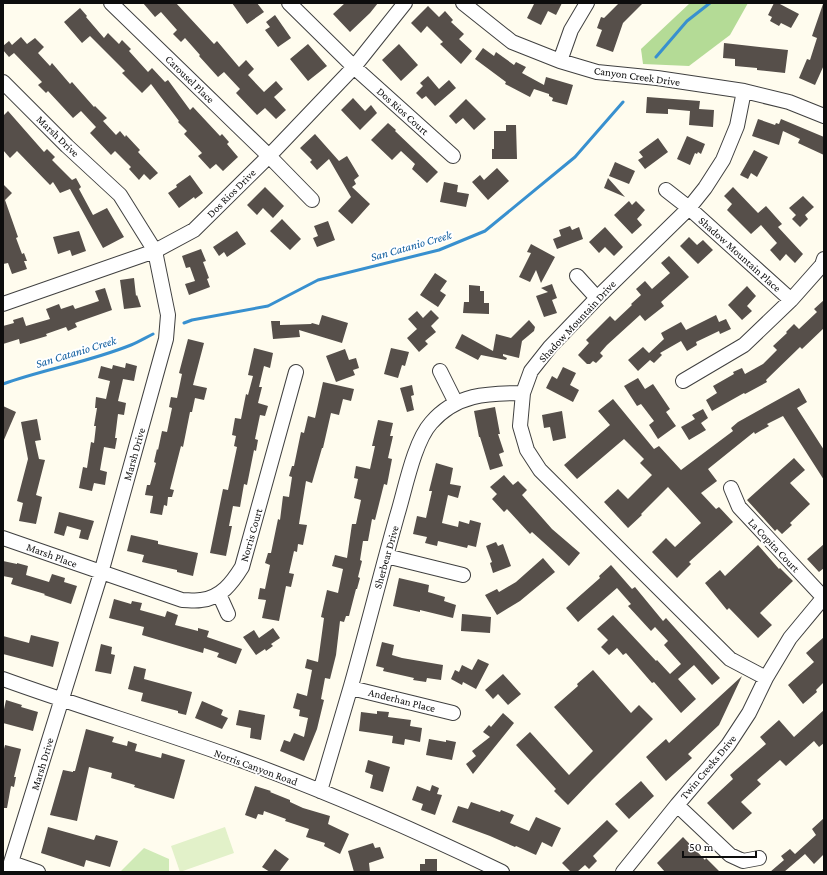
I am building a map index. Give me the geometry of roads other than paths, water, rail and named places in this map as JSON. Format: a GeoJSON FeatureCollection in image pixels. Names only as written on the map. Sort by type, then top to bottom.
{"type":"FeatureCollection","features":[{"type":"Feature","properties":{"kind":"street","name":"Carousel Place"},"geometry":{"type":"LineString","coordinates":[[111,3],[269,156],[312,200]]}},
{"type":"Feature","properties":{"kind":"street","name":"Dos Rios Court"},"geometry":{"type":"LineString","coordinates":[[288,3],[354,67],[453,156]]}},
{"type":"Feature","properties":{"kind":"street","name":"Dos Rios Drive"},"geometry":{"type":"LineString","coordinates":[[3,304],[155,250],[194,230],[269,156],[354,67],[405,3]]}},
{"type":"Feature","properties":{"kind":"street","name":"Canyon Creek Drive"},"geometry":{"type":"LineString","coordinates":[[463,3],[512,42],[560,61],[597,72],[657,78],[744,91],[789,102],[824,116]]}},
{"type":"Feature","properties":{"kind":"street"},"geometry":{"type":"LineString","coordinates":[[560,61],[571,30],[587,3]]}},
{"type":"Feature","properties":{"kind":"street","name":"Marsh Drive"},"geometry":{"type":"LineString","coordinates":[[3,82],[120,195],[155,250],[168,315],[166,339],[101,572],[10,868]]}},
{"type":"Feature","properties":{"kind":"street","name":"Shadow Mountain Drive"},"geometry":{"type":"LineString","coordinates":[[744,91],[737,126],[723,160],[705,188],[689,208],[597,298],[550,347],[531,371],[523,394],[520,426],[526,450],[540,470],[730,659],[766,678]]}},
{"type":"Feature","properties":{"kind":"street","name":"Shadow Mountain Place"},"geometry":{"type":"LineString","coordinates":[[666,190],[689,208],[791,300]]}},
{"type":"Feature","properties":{"kind":"street"},"geometry":{"type":"LineString","coordinates":[[683,381],[744,345],[791,300],[822,265],[824,259]]}},
{"type":"Feature","properties":{"kind":"street"},"geometry":{"type":"LineString","coordinates":[[577,276],[597,298]]}},
{"type":"Feature","properties":{"kind":"street"},"geometry":{"type":"LineString","coordinates":[[440,371],[456,403]]}},
{"type":"Feature","properties":{"kind":"street","name":"Norris Court"},"geometry":{"type":"LineString","coordinates":[[101,572],[182,600],[202,600],[219,594],[232,583],[242,567],[296,372]]}},
{"type":"Feature","properties":{"kind":"street","name":"Sherbear Drive"},"geometry":{"type":"LineString","coordinates":[[320,791],[351,688],[386,556],[419,443],[430,424],[442,412],[456,403],[474,397],[494,393],[523,394]]}},
{"type":"Feature","properties":{"kind":"street","name":"La Copita Court"},"geometry":{"type":"LineString","coordinates":[[731,488],[739,507],[824,598]]}},
{"type":"Feature","properties":{"kind":"street","name":"Marsh Place"},"geometry":{"type":"LineString","coordinates":[[3,538],[101,572]]}},
{"type":"Feature","properties":{"kind":"street"},"geometry":{"type":"LineString","coordinates":[[386,556],[463,576]]}},
{"type":"Feature","properties":{"kind":"street"},"geometry":{"type":"LineString","coordinates":[[219,594],[228,614]]}},
{"type":"Feature","properties":{"kind":"street","name":"Twin Creeks Drive"},"geometry":{"type":"LineString","coordinates":[[623,872],[728,745],[749,713],[766,678],[790,638],[824,598]]}},
{"type":"Feature","properties":{"kind":"street","name":"Norris Canyon Road"},"geometry":{"type":"LineString","coordinates":[[3,680],[235,758],[320,791],[430,838],[502,872]]}},
{"type":"Feature","properties":{"kind":"street","name":"Anderhan Place"},"geometry":{"type":"LineString","coordinates":[[351,688],[453,713]]}},
{"type":"Feature","properties":{"kind":"street"},"geometry":{"type":"LineString","coordinates":[[677,805],[730,855],[743,862],[759,858]]}},
{"type":"Feature","properties":{"kind":"street"},"geometry":{"type":"LineString","coordinates":[[10,868],[38,872]]}},
{"type":"Feature","properties":{"kind":"waterway","name":"San Catanio Creek"},"geometry":{"type":"LineString","coordinates":[[656,57],[687,21],[710,3]]}},
{"type":"Feature","properties":{"kind":"waterway","name":"San Catanio Creek"},"geometry":{"type":"LineString","coordinates":[[184,323],[192,320],[268,306],[318,280],[439,250],[485,231],[575,157],[623,102]]}},
{"type":"Feature","properties":{"kind":"waterway","name":"San Catanio Creek"},"geometry":{"type":"LineString","coordinates":[[3,384],[115,351],[134,344],[153,334]]}}]}
